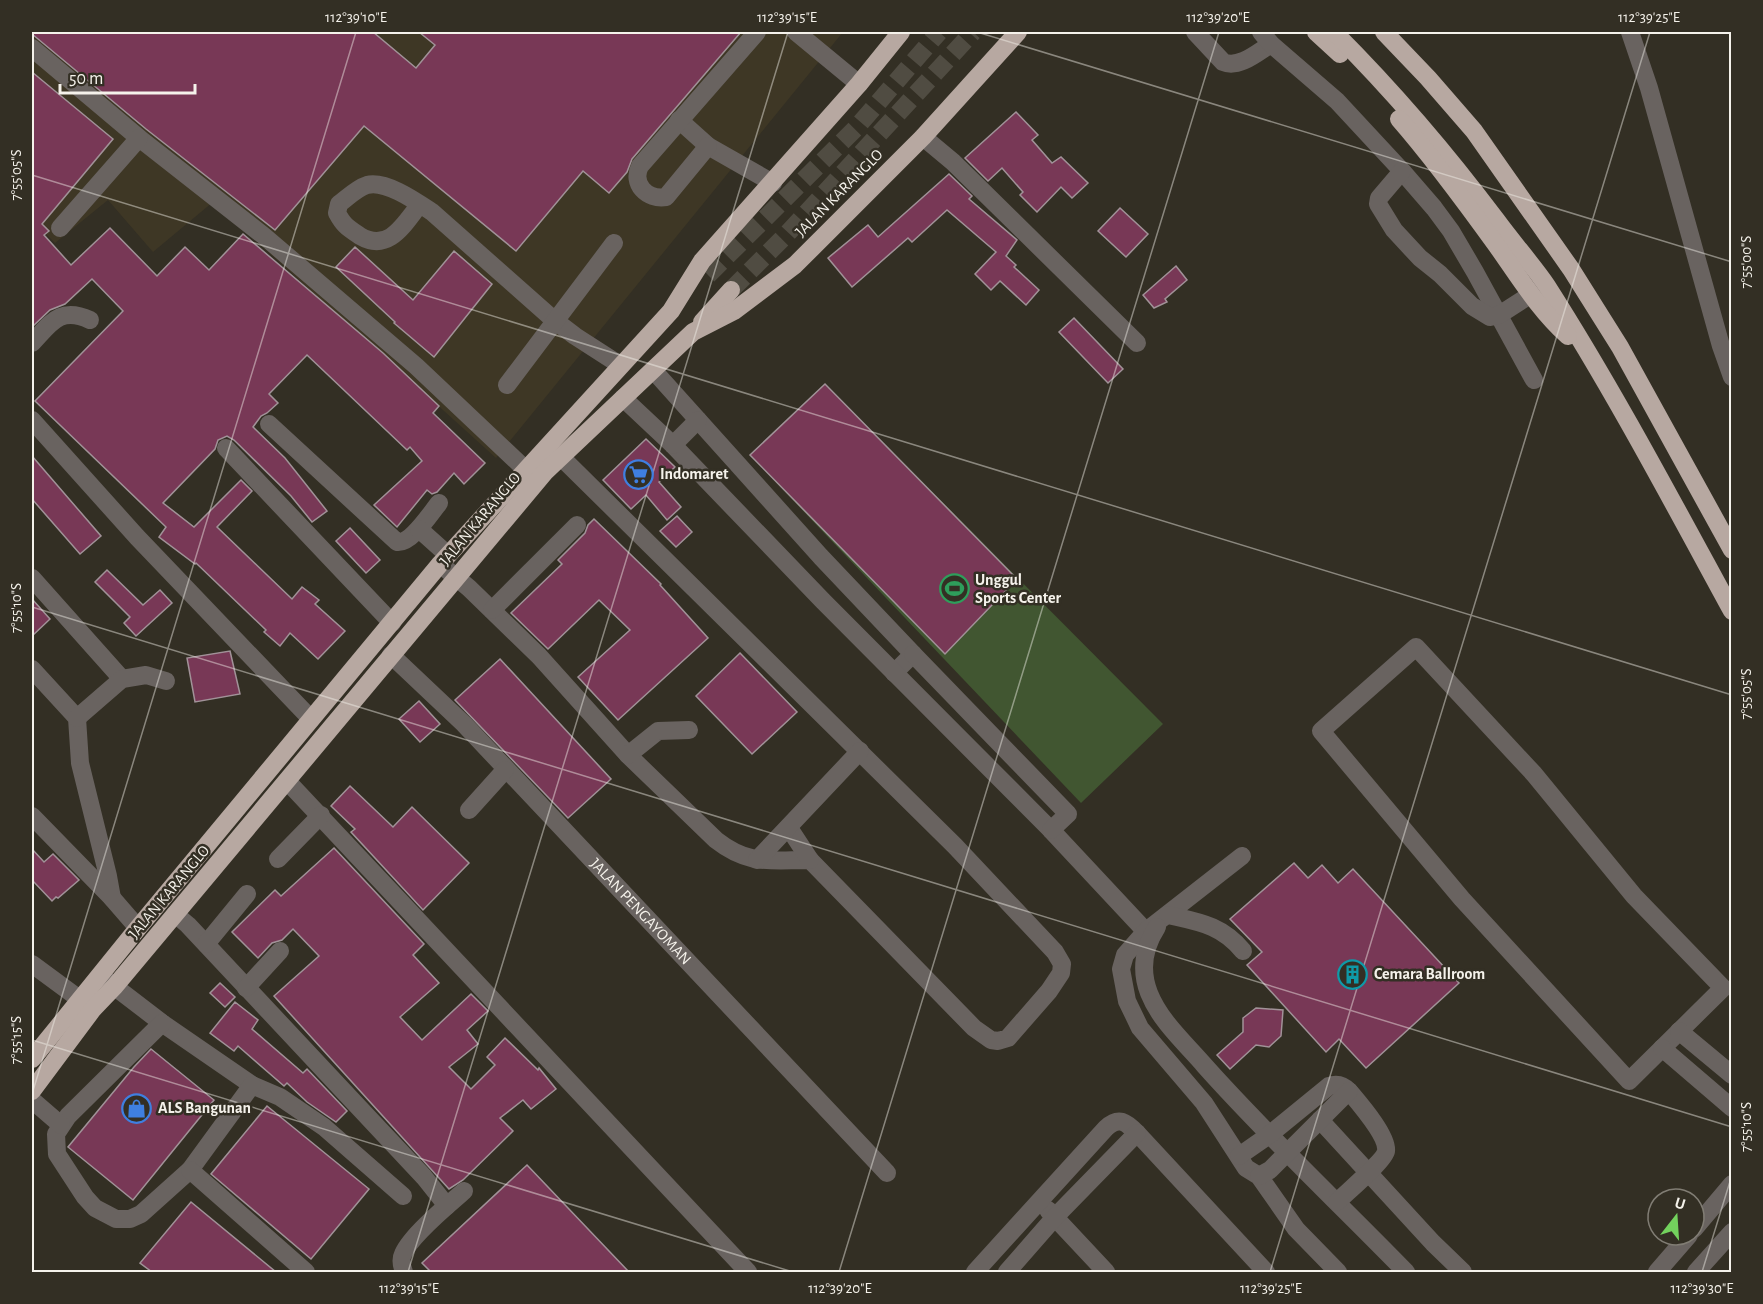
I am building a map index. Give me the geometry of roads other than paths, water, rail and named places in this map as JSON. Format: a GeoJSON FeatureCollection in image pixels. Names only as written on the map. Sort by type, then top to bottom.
{"type":"FeatureCollection","features":[{"type":"Feature","properties":{"kind":"highway","name":"JALAN KARANGLO"},"geometry":{"type":"LineString","coordinates":[[108,981],[138,928],[392,622],[525,469],[671,311],[702,261],[860,84],[901,32]]}},
{"type":"Feature","properties":{"kind":"highway","name":"JALAN KARANGLO"},"geometry":{"type":"LineString","coordinates":[[32,1059],[175,914],[545,472],[693,332],[734,311],[795,265],[923,137],[1018,32]]}},
{"type":"Feature","properties":{"kind":"highway"},"geometry":{"type":"LineString","coordinates":[[1316,32],[1366,80],[1405,126],[1589,355],[1656,470],[1731,610]]}},
{"type":"Feature","properties":{"kind":"highway"},"geometry":{"type":"LineString","coordinates":[[1334,32],[1379,77],[1457,168],[1538,290]]}},
{"type":"Feature","properties":{"kind":"highway"},"geometry":{"type":"LineString","coordinates":[[1384,32],[1474,131],[1571,269],[1620,347],[1731,550]]}},
{"type":"Feature","properties":{"kind":"highway"},"geometry":{"type":"LineString","coordinates":[[671,311],[708,275]]}},
{"type":"Feature","properties":{"kind":"highway"},"geometry":{"type":"LineString","coordinates":[[693,332],[731,290]]}},
{"type":"Feature","properties":{"kind":"highway","name":"JALAN KARANGLO"},"geometry":{"type":"LineString","coordinates":[[32,1091],[87,1004]]}},
{"type":"Feature","properties":{"kind":"street"},"geometry":{"type":"LineString","coordinates":[[708,146],[666,197],[651,196],[640,187],[636,178],[640,166],[757,32]]}},
{"type":"Feature","properties":{"kind":"street"},"geometry":{"type":"LineString","coordinates":[[796,32],[860,84]]}},
{"type":"Feature","properties":{"kind":"street"},"geometry":{"type":"LineString","coordinates":[[1195,32],[1223,62],[1228,64],[1235,64],[1266,38],[1337,101],[1402,171],[1451,231],[1534,380]]}},
{"type":"Feature","properties":{"kind":"street"},"geometry":{"type":"LineString","coordinates":[[1630,32],[1731,377]]}},
{"type":"Feature","properties":{"kind":"street"},"geometry":{"type":"LineString","coordinates":[[32,48],[139,138],[264,236],[416,366],[525,469]]}},
{"type":"Feature","properties":{"kind":"street"},"geometry":{"type":"LineString","coordinates":[[679,120],[708,146],[773,183]]}},
{"type":"Feature","properties":{"kind":"street"},"geometry":{"type":"LineString","coordinates":[[923,137],[953,162],[1137,343]]}},
{"type":"Feature","properties":{"kind":"street"},"geometry":{"type":"LineString","coordinates":[[60,228],[139,138]]}},
{"type":"Feature","properties":{"kind":"street"},"geometry":{"type":"LineString","coordinates":[[1402,171],[1378,201],[1394,230],[1420,258],[1440,274],[1472,306],[1490,317],[1499,315],[1538,290]]}},
{"type":"Feature","properties":{"kind":"street"},"geometry":{"type":"LineString","coordinates":[[420,204],[432,212],[554,320],[620,365]]}},
{"type":"Feature","properties":{"kind":"street"},"geometry":{"type":"LineString","coordinates":[[507,385],[614,243]]}},
{"type":"Feature","properties":{"kind":"street"},"geometry":{"type":"LineString","coordinates":[[32,344],[52,323],[65,314],[79,315],[90,320]]}},
{"type":"Feature","properties":{"kind":"street"},"geometry":{"type":"LineString","coordinates":[[654,371],[843,581],[1068,814],[1051,830]]}},
{"type":"Feature","properties":{"kind":"street"},"geometry":{"type":"LineString","coordinates":[[623,398],[673,445],[800,578],[1051,830],[1148,934]]}},
{"type":"Feature","properties":{"kind":"street"},"geometry":{"type":"LineString","coordinates":[[32,420],[137,537],[311,719]]}},
{"type":"Feature","properties":{"kind":"street"},"geometry":{"type":"LineString","coordinates":[[673,445],[698,420]]}},
{"type":"Feature","properties":{"kind":"street"},"geometry":{"type":"LineString","coordinates":[[269,424],[393,540],[399,543],[404,542],[418,529],[439,503]]}},
{"type":"Feature","properties":{"kind":"street"},"geometry":{"type":"LineString","coordinates":[[226,448],[392,622]]}},
{"type":"Feature","properties":{"kind":"street"},"geometry":{"type":"LineString","coordinates":[[561,457],[955,846],[1055,951],[1062,964],[1061,973],[1049,991],[1008,1038],[998,1041],[991,1040],[974,1028],[810,860],[789,828]]}},
{"type":"Feature","properties":{"kind":"street"},"geometry":{"type":"LineString","coordinates":[[492,610],[577,525]]}},
{"type":"Feature","properties":{"kind":"street"},"geometry":{"type":"LineString","coordinates":[[418,529],[456,577],[538,656],[628,755],[729,850],[747,859],[810,860]]}},
{"type":"Feature","properties":{"kind":"street"},"geometry":{"type":"LineString","coordinates":[[800,578],[821,557]]}},
{"type":"Feature","properties":{"kind":"street"},"geometry":{"type":"LineString","coordinates":[[32,578],[122,679]]}},
{"type":"Feature","properties":{"kind":"street"},"geometry":{"type":"LineString","coordinates":[[823,601],[843,581]]}},
{"type":"Feature","properties":{"kind":"street"},"geometry":{"type":"LineString","coordinates":[[1416,647],[1534,774],[1634,896],[1723,988],[1662,1048],[1629,1081],[1462,899],[1322,731],[1416,647]]}},
{"type":"Feature","properties":{"kind":"street"},"geometry":{"type":"LineString","coordinates":[[894,673],[913,654]]}},
{"type":"Feature","properties":{"kind":"street","name":"JALAN PENGAYOMAN"},"geometry":{"type":"LineString","coordinates":[[391,655],[464,724],[887,1173]]}},
{"type":"Feature","properties":{"kind":"street"},"geometry":{"type":"LineString","coordinates":[[32,669],[77,718],[80,763],[112,898]]}},
{"type":"Feature","properties":{"kind":"street"},"geometry":{"type":"LineString","coordinates":[[77,718],[122,679],[146,675],[166,681]]}},
{"type":"Feature","properties":{"kind":"street"},"geometry":{"type":"LineString","coordinates":[[628,755],[658,731],[689,730]]}},
{"type":"Feature","properties":{"kind":"street"},"geometry":{"type":"LineString","coordinates":[[757,860],[860,751]]}},
{"type":"Feature","properties":{"kind":"street"},"geometry":{"type":"LineString","coordinates":[[469,810],[505,770]]}},
{"type":"Feature","properties":{"kind":"street"},"geometry":{"type":"LineString","coordinates":[[287,781],[748,1272]]}},
{"type":"Feature","properties":{"kind":"street"},"geometry":{"type":"LineString","coordinates":[[32,816],[138,928]]}},
{"type":"Feature","properties":{"kind":"street"},"geometry":{"type":"LineString","coordinates":[[278,858],[321,816]]}},
{"type":"Feature","properties":{"kind":"street"},"geometry":{"type":"LineString","coordinates":[[1242,856],[1148,934],[1122,960],[1121,975],[1127,1001],[1140,1028],[1204,1103],[1246,1168],[1259,1176],[1296,1228],[1338,1272]]}},
{"type":"Feature","properties":{"kind":"street"},"geometry":{"type":"LineString","coordinates":[[206,944],[247,894]]}},
{"type":"Feature","properties":{"kind":"street"},"geometry":{"type":"LineString","coordinates":[[175,914],[206,944],[424,1177],[447,1206]]}},
{"type":"Feature","properties":{"kind":"street"},"geometry":{"type":"LineString","coordinates":[[1166,917],[1207,925],[1222,931],[1244,951]]}},
{"type":"Feature","properties":{"kind":"street"},"geometry":{"type":"LineString","coordinates":[[1148,934],[1143,967],[1149,994],[1160,1015],[1269,1135],[1406,1272]]}},
{"type":"Feature","properties":{"kind":"street"},"geometry":{"type":"LineString","coordinates":[[246,988],[280,951]]}},
{"type":"Feature","properties":{"kind":"street"},"geometry":{"type":"LineString","coordinates":[[32,964],[87,1004]]}},
{"type":"Feature","properties":{"kind":"street"},"geometry":{"type":"LineString","coordinates":[[1121,975],[1143,967]]}},
{"type":"Feature","properties":{"kind":"street"},"geometry":{"type":"LineString","coordinates":[[108,981],[162,1023],[252,1085],[280,1097],[324,1127],[402,1196]]}},
{"type":"Feature","properties":{"kind":"street"},"geometry":{"type":"LineString","coordinates":[[1140,1028],[1160,1015]]}},
{"type":"Feature","properties":{"kind":"street"},"geometry":{"type":"LineString","coordinates":[[162,1023],[61,1125],[55,1142],[57,1154],[85,1197],[95,1208],[110,1217],[123,1220],[141,1214],[190,1170],[252,1085]]}},
{"type":"Feature","properties":{"kind":"street"},"geometry":{"type":"LineString","coordinates":[[1679,1031],[1731,1075]]}},
{"type":"Feature","properties":{"kind":"street"},"geometry":{"type":"LineString","coordinates":[[1662,1048],[1731,1108]]}},
{"type":"Feature","properties":{"kind":"street"},"geometry":{"type":"LineString","coordinates":[[1239,1156],[1269,1135],[1329,1086],[1339,1084],[1349,1091],[1386,1144],[1384,1156],[1337,1202]]}},
{"type":"Feature","properties":{"kind":"street"},"geometry":{"type":"LineString","coordinates":[[1259,1176],[1266,1173],[1288,1153],[1349,1091]]}},
{"type":"Feature","properties":{"kind":"street"},"geometry":{"type":"LineString","coordinates":[[32,1100],[61,1125]]}},
{"type":"Feature","properties":{"kind":"street"},"geometry":{"type":"LineString","coordinates":[[975,1272],[1113,1122],[1122,1120],[1137,1133],[1266,1272]]}},
{"type":"Feature","properties":{"kind":"street"},"geometry":{"type":"LineString","coordinates":[[1320,1120],[1433,1243],[1463,1272]]}},
{"type":"Feature","properties":{"kind":"street"},"geometry":{"type":"LineString","coordinates":[[1007,1272],[1055,1217],[1137,1133]]}},
{"type":"Feature","properties":{"kind":"street"},"geometry":{"type":"LineString","coordinates":[[190,1170],[306,1272]]}},
{"type":"Feature","properties":{"kind":"street"},"geometry":{"type":"LineString","coordinates":[[1706,1214],[1731,1184]]}},
{"type":"Feature","properties":{"kind":"street"},"geometry":{"type":"LineString","coordinates":[[404,1272],[401,1259],[405,1251],[464,1191]]}},
{"type":"Feature","properties":{"kind":"street"},"geometry":{"type":"LineString","coordinates":[[1038,1201],[1106,1272]]}},
{"type":"Feature","properties":{"kind":"street"},"geometry":{"type":"LineString","coordinates":[[1696,1272],[1731,1232]]}},
{"type":"Feature","properties":{"kind":"street"},"geometry":{"type":"LineString","coordinates":[[1657,1272],[1679,1247]]}},
{"type":"Feature","properties":{"kind":"tunnel"},"geometry":{"type":"LineString","coordinates":[[708,275],[857,127],[939,32]]}},
{"type":"Feature","properties":{"kind":"tunnel"},"geometry":{"type":"LineString","coordinates":[[731,290],[786,235],[973,32]]}},
{"type":"Feature","properties":{"kind":"place","name":"Indomaret"},"geometry":{"type":"Point","coordinates":[639,474]}},
{"type":"Feature","properties":{"kind":"place","name":"Unggul Sports Center"},"geometry":{"type":"Point","coordinates":[954,589]}},
{"type":"Feature","properties":{"kind":"place","name":"Cemara Ballroom"},"geometry":{"type":"Point","coordinates":[1353,974]}},
{"type":"Feature","properties":{"kind":"place","name":"ALS Bangunan"},"geometry":{"type":"Point","coordinates":[137,1108]}}]}
